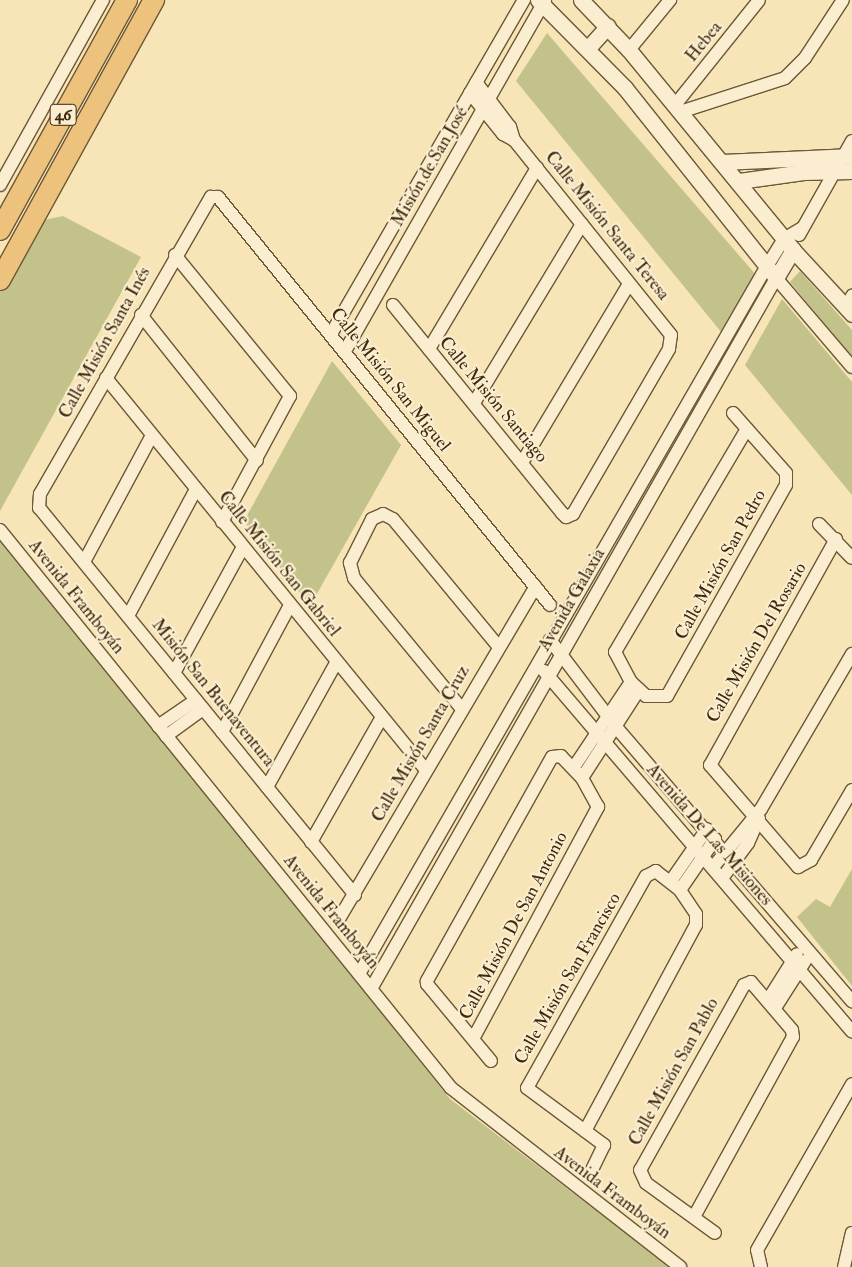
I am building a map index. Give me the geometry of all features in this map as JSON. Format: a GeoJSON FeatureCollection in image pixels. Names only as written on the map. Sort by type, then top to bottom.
{"type":"FeatureCollection","features":[{"type":"Feature","properties":{"kind":"main road","name":"46"},"geometry":{"type":"LineString","coordinates":[[0,230],[127,0]]}},
{"type":"Feature","properties":{"kind":"main road","name":"46"},"geometry":{"type":"LineString","coordinates":[[0,280],[154,0]]}},
{"type":"Feature","properties":{"kind":"street"},"geometry":{"type":"LineString","coordinates":[[0,185],[103,0]]}},
{"type":"Feature","properties":{"kind":"street","name":"Misión de San José"},"geometry":{"type":"LineString","coordinates":[[331,334],[524,0]]}},
{"type":"Feature","properties":{"kind":"street"},"geometry":{"type":"LineString","coordinates":[[581,0],[629,50],[739,181],[788,244],[850,306]]}},
{"type":"Feature","properties":{"kind":"street"},"geometry":{"type":"LineString","coordinates":[[629,50],[670,0]]}},
{"type":"Feature","properties":{"kind":"street","name":"Hebea"},"geometry":{"type":"LineString","coordinates":[[678,109],[760,0]]}},
{"type":"Feature","properties":{"kind":"street"},"geometry":{"type":"LineString","coordinates":[[678,109],[785,78],[805,58],[843,0]]}},
{"type":"Feature","properties":{"kind":"street"},"geometry":{"type":"LineString","coordinates":[[542,1],[589,47],[771,272],[852,367]]}},
{"type":"Feature","properties":{"kind":"street","name":"Misión de San José"},"geometry":{"type":"LineString","coordinates":[[345,351],[486,105],[542,1]]}},
{"type":"Feature","properties":{"kind":"street"},"geometry":{"type":"LineString","coordinates":[[589,47],[608,26]]}},
{"type":"Feature","properties":{"kind":"street","name":"Calle Misión Santa Teresa"},"geometry":{"type":"LineString","coordinates":[[473,88],[486,105],[503,134],[514,140],[671,335],[669,349],[573,514],[566,517]]}},
{"type":"Feature","properties":{"kind":"street","name":"Avenida Galaxia"},"geometry":{"type":"LineString","coordinates":[[359,974],[550,640],[788,244],[802,228],[835,171],[848,156],[852,141]]}},
{"type":"Feature","properties":{"kind":"street"},"geometry":{"type":"LineString","coordinates":[[722,162],[848,156]]}},
{"type":"Feature","properties":{"kind":"street"},"geometry":{"type":"LineString","coordinates":[[429,349],[537,168]]}},
{"type":"Feature","properties":{"kind":"street"},"geometry":{"type":"LineString","coordinates":[[739,181],[835,171],[852,172]]}},
{"type":"Feature","properties":{"kind":"street","name":"Calle Misión San Miguel"},"geometry":{"type":"LineString","coordinates":[[216,196],[345,351],[550,605]]}},
{"type":"Feature","properties":{"kind":"street","name":"Calle Misión Santa Inés"},"geometry":{"type":"LineString","coordinates":[[42,514],[40,494],[175,255],[209,199],[216,196]]}},
{"type":"Feature","properties":{"kind":"street"},"geometry":{"type":"LineString","coordinates":[[474,403],[582,224]]}},
{"type":"Feature","properties":{"kind":"street"},"geometry":{"type":"LineString","coordinates":[[175,255],[290,396],[257,461],[222,522]]}},
{"type":"Feature","properties":{"kind":"street","name":"Avenida Galaxia"},"geometry":{"type":"LineString","coordinates":[[371,990],[514,734],[561,658],[771,272]]}},
{"type":"Feature","properties":{"kind":"street"},"geometry":{"type":"LineString","coordinates":[[523,461],[629,284]]}},
{"type":"Feature","properties":{"kind":"street","name":"Calle Misión Santiago"},"geometry":{"type":"LineString","coordinates":[[393,305],[523,461],[566,517]]}},
{"type":"Feature","properties":{"kind":"street"},"geometry":{"type":"LineString","coordinates":[[141,315],[257,461]]}},
{"type":"Feature","properties":{"kind":"street","name":"Calle Misión San Gabriel"},"geometry":{"type":"LineString","coordinates":[[106,378],[381,719],[425,769]]}},
{"type":"Feature","properties":{"kind":"street","name":"Calle Misión San Pedro"},"geometry":{"type":"LineString","coordinates":[[634,687],[652,698],[667,696],[786,485],[786,473],[733,413]]}},
{"type":"Feature","properties":{"kind":"street"},"geometry":{"type":"LineString","coordinates":[[578,773],[613,723],[634,687],[615,652],[747,429]]}},
{"type":"Feature","properties":{"kind":"street"},"geometry":{"type":"LineString","coordinates":[[84,562],[152,435]]}},
{"type":"Feature","properties":{"kind":"street"},"geometry":{"type":"LineString","coordinates":[[128,616],[196,489]]}},
{"type":"Feature","properties":{"kind":"street","name":"Misión San Buenaventura"},"geometry":{"type":"LineString","coordinates":[[42,514],[84,562],[355,895]]}},
{"type":"Feature","properties":{"kind":"street"},"geometry":{"type":"LineString","coordinates":[[461,708],[351,572],[353,555],[372,520],[388,516],[498,646]]}},
{"type":"Feature","properties":{"kind":"street"},"geometry":{"type":"LineString","coordinates":[[819,524],[836,539],[852,558]]}},
{"type":"Feature","properties":{"kind":"street","name":"Avenida Framboyán"},"geometry":{"type":"LineString","coordinates":[[0,530],[371,990],[471,1108],[680,1267]]}},
{"type":"Feature","properties":{"kind":"street","name":"Calle Misión Del Rosario"},"geometry":{"type":"LineString","coordinates":[[757,817],[710,765],[836,539]]}},
{"type":"Feature","properties":{"kind":"street"},"geometry":{"type":"LineString","coordinates":[[174,673],[243,547]]}},
{"type":"Feature","properties":{"kind":"street","name":"Calle Misión Santa Cruz"},"geometry":{"type":"LineString","coordinates":[[339,919],[355,895],[425,769],[534,587]]}},
{"type":"Feature","properties":{"kind":"street"},"geometry":{"type":"LineString","coordinates":[[222,732],[290,605]]}},
{"type":"Feature","properties":{"kind":"street","name":"Avenida De Las Misiones"},"geometry":{"type":"LineString","coordinates":[[550,640],[561,658],[613,723],[726,850],[852,1001]]}},
{"type":"Feature","properties":{"kind":"street"},"geometry":{"type":"LineString","coordinates":[[723,877],[734,861],[757,817],[852,654]]}},
{"type":"Feature","properties":{"kind":"street"},"geometry":{"type":"LineString","coordinates":[[267,787],[336,663]]}},
{"type":"Feature","properties":{"kind":"street","name":"Avenida De Las Misiones"},"geometry":{"type":"LineString","coordinates":[[537,664],[603,737],[714,866],[852,1031]]}},
{"type":"Feature","properties":{"kind":"street"},"geometry":{"type":"LineString","coordinates":[[162,731],[199,704]]}},
{"type":"Feature","properties":{"kind":"street"},"geometry":{"type":"LineString","coordinates":[[311,842],[381,719]]}},
{"type":"Feature","properties":{"kind":"street"},"geometry":{"type":"LineString","coordinates":[[502,724],[514,734]]}},
{"type":"Feature","properties":{"kind":"street","name":"Calle Misión De San Antonio"},"geometry":{"type":"LineString","coordinates":[[561,756],[578,773],[598,807],[473,1039],[427,979],[552,757],[561,756]]}},
{"type":"Feature","properties":{"kind":"street"},"geometry":{"type":"LineString","coordinates":[[757,817],[792,864],[805,866],[852,790]]}},
{"type":"Feature","properties":{"kind":"street"},"geometry":{"type":"LineString","coordinates":[[714,866],[726,850],[757,817]]}},
{"type":"Feature","properties":{"kind":"street"},"geometry":{"type":"LineString","coordinates":[[585,1131],[696,925],[696,914],[675,885],[711,834]]}},
{"type":"Feature","properties":{"kind":"street","name":"Calle Misión San Francisco"},"geometry":{"type":"LineString","coordinates":[[590,1174],[604,1145],[530,1093],[527,1086],[646,876],[656,871],[675,885]]}},
{"type":"Feature","properties":{"kind":"street"},"geometry":{"type":"LineString","coordinates":[[772,1004],[807,948]]}},
{"type":"Feature","properties":{"kind":"street","name":"Calle Misión San Pablo"},"geometry":{"type":"LineString","coordinates":[[695,1215],[791,1043],[792,1030],[756,984],[744,984],[640,1170],[646,1183],[695,1215],[715,1233]]}},
{"type":"Feature","properties":{"kind":"street"},"geometry":{"type":"LineString","coordinates":[[473,1039],[491,1062]]}},
{"type":"Feature","properties":{"kind":"street"},"geometry":{"type":"LineString","coordinates":[[761,1267],[757,1250],[851,1089]]}},
{"type":"Feature","properties":{"kind":"street"},"geometry":{"type":"LineString","coordinates":[[844,1267],[852,1233]]}},
{"type":"Feature","properties":{"kind":"shaded area"},"geometry":{"type":"Polygon","coordinates":[[[547,33],[756,275],[722,333],[516,81],[547,33]]]}},
{"type":"Feature","properties":{"kind":"shaded area"},"geometry":{"type":"Polygon","coordinates":[[[63,216],[141,257],[0,511],[0,291],[39,221],[63,216]]]}},
{"type":"Feature","properties":{"kind":"shaded area"},"geometry":{"type":"Polygon","coordinates":[[[800,271],[852,330],[852,357],[790,282],[800,271]]]}},
{"type":"Feature","properties":{"kind":"shaded area"},"geometry":{"type":"Polygon","coordinates":[[[782,299],[852,382],[852,495],[745,365],[782,299]]]}},
{"type":"Feature","properties":{"kind":"shaded area"},"geometry":{"type":"Polygon","coordinates":[[[332,361],[401,445],[310,606],[244,521],[332,361]]]}},
{"type":"Feature","properties":{"kind":"shaded area"},"geometry":{"type":"Polygon","coordinates":[[[0,541],[75,628],[450,1099],[670,1267],[0,1267],[0,541]]]}},
{"type":"Feature","properties":{"kind":"shaded area"},"geometry":{"type":"Polygon","coordinates":[[[852,869],[852,986],[797,917],[816,899],[830,907],[852,869]]]}}]}
